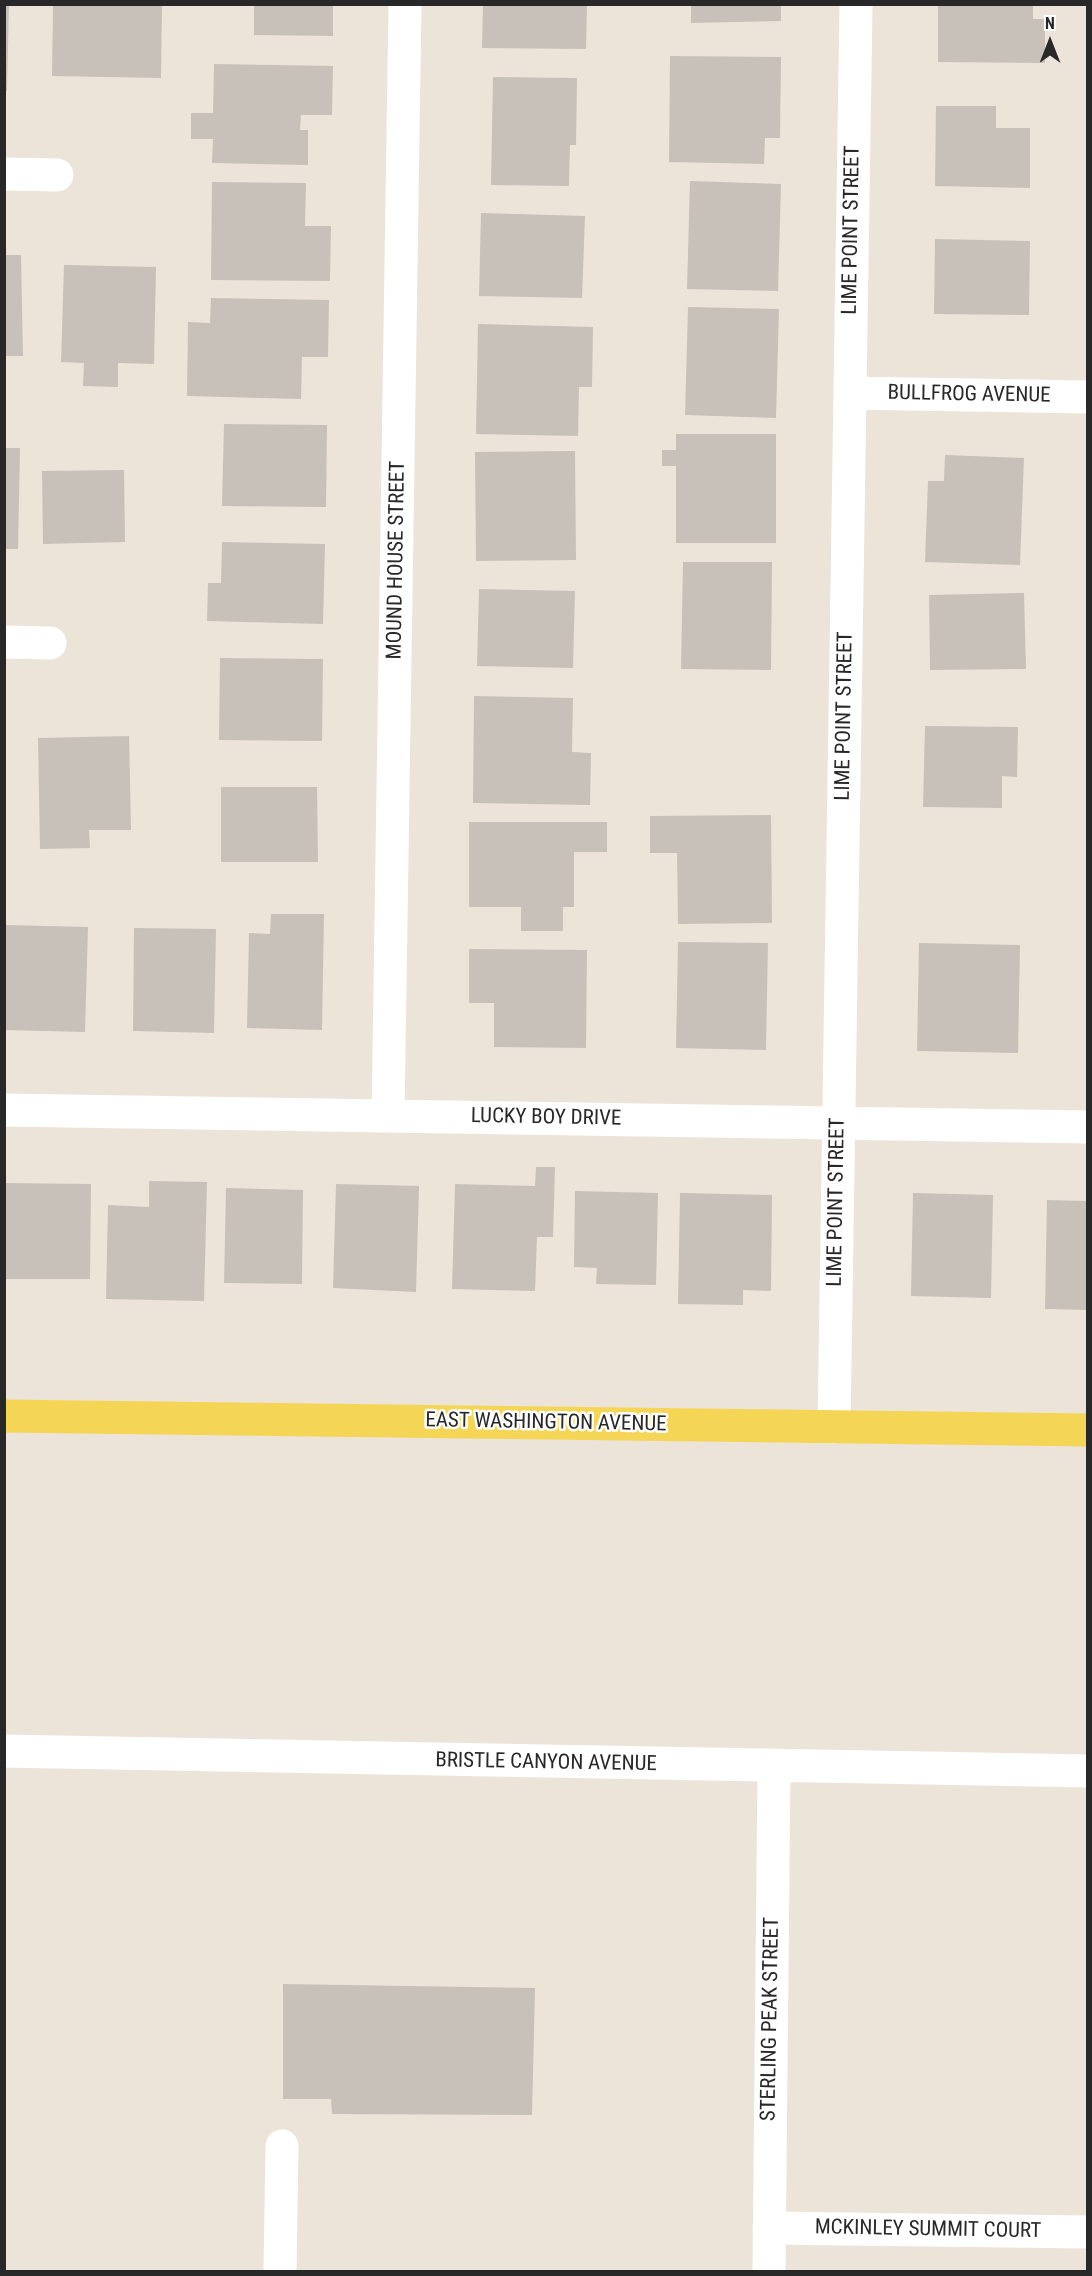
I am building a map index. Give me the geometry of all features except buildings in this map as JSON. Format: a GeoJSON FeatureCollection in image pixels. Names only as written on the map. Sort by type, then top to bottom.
{"type":"FeatureCollection","features":[{"type":"Feature","properties":{"kind":"main road","name":"EAST WASHINGTON AVENUE"},"geometry":{"type":"LineString","coordinates":[[4,1416],[1088,1430]]}},
{"type":"Feature","properties":{"kind":"street","name":"MOUND HOUSE STREET"},"geometry":{"type":"LineString","coordinates":[[388,1116],[405,4]]}},
{"type":"Feature","properties":{"kind":"street","name":"LIME POINT STREET"},"geometry":{"type":"LineString","coordinates":[[834,1427],[856,4]]}},
{"type":"Feature","properties":{"kind":"street"},"geometry":{"type":"LineString","coordinates":[[4,174],[57,175]]}},
{"type":"Feature","properties":{"kind":"street","name":"BULLFROG AVENUE"},"geometry":{"type":"LineString","coordinates":[[850,393],[1088,397]]}},
{"type":"Feature","properties":{"kind":"street"},"geometry":{"type":"LineString","coordinates":[[4,642],[50,643]]}},
{"type":"Feature","properties":{"kind":"street","name":"LUCKY BOY DRIVE"},"geometry":{"type":"LineString","coordinates":[[4,1110],[1088,1127]]}},
{"type":"Feature","properties":{"kind":"street","name":"BRISTLE CANYON AVENUE"},"geometry":{"type":"LineString","coordinates":[[4,1751],[1088,1771]]}},
{"type":"Feature","properties":{"kind":"street","name":"STERLING PEAK STREET"},"geometry":{"type":"LineString","coordinates":[[769,2271],[774,1767]]}},
{"type":"Feature","properties":{"kind":"street"},"geometry":{"type":"LineString","coordinates":[[280,2271],[282,2146]]}},
{"type":"Feature","properties":{"kind":"street","name":"MCKINLEY SUMMIT COURT"},"geometry":{"type":"LineString","coordinates":[[769,2228],[1088,2232]]}}]}
